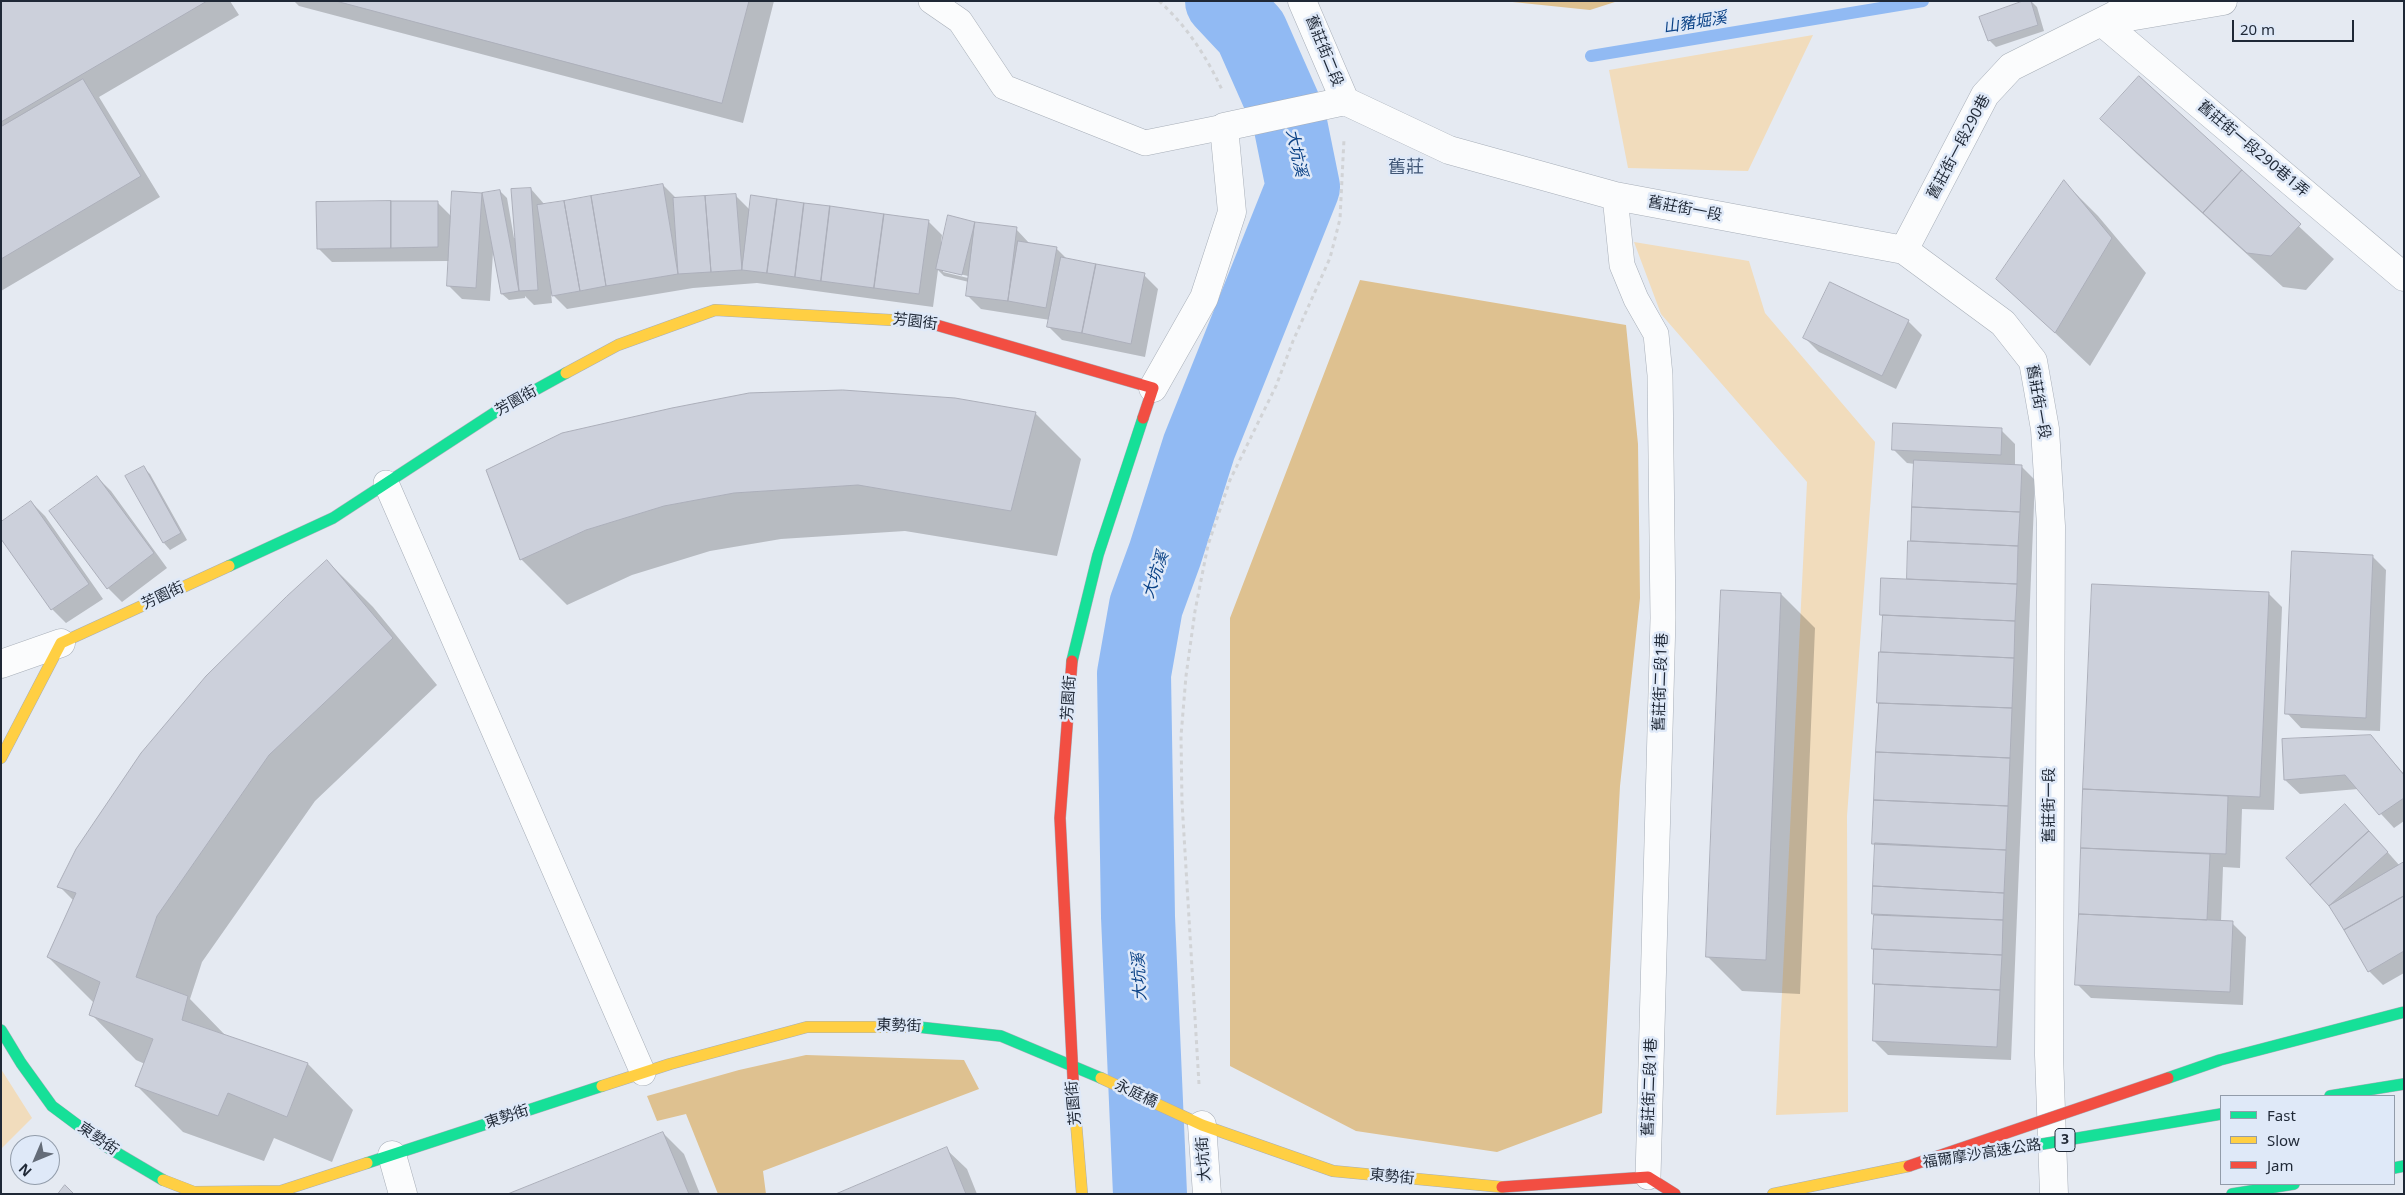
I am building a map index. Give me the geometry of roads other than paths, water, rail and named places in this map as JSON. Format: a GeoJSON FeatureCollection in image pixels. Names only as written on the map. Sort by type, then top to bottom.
{"type":"FeatureCollection","features":[{"type":"Feature","properties":{"kind":"main road","name":"芳園街"},"geometry":{"type":"LineString","coordinates":[[61,643],[333,518],[497,411],[618,345],[715,310],[779,312],[931,322],[1153,388],[1098,555],[1072,659],[1060,818],[1071,1064],[1082,1194]]}},
{"type":"Feature","properties":{"kind":"main road"},"geometry":{"type":"LineString","coordinates":[[1,758],[61,643]]}},
{"type":"Feature","properties":{"kind":"main road"},"geometry":{"type":"LineString","coordinates":[[1909,1166],[2220,1060],[2404,1012]]}},
{"type":"Feature","properties":{"kind":"main road","name":"東勢街"},"geometry":{"type":"LineString","coordinates":[[1,1030],[21,1063],[52,1106],[107,1147],[156,1177],[193,1193],[281,1191],[670,1064],[806,1027],[866,1025],[935,1027],[1002,1036],[1071,1064]]}},
{"type":"Feature","properties":{"kind":"main road","name":"永庭橋"},"geometry":{"type":"LineString","coordinates":[[1071,1064],[1202,1125]]}},
{"type":"Feature","properties":{"kind":"main road"},"geometry":{"type":"LineString","coordinates":[[2336,1095],[2404,1084]]}},
{"type":"Feature","properties":{"kind":"main road","name":"福爾摩沙高速公路"},"geometry":{"type":"LineString","coordinates":[[1773,1194],[1909,1166],[2220,1114]]}},
{"type":"Feature","properties":{"kind":"main road","name":"東勢街"},"geometry":{"type":"LineString","coordinates":[[1202,1125],[1332,1171],[1493,1188],[1648,1177]]}},
{"type":"Feature","properties":{"kind":"main road"},"geometry":{"type":"LineString","coordinates":[[1648,1177],[1675,1194]]}},
{"type":"Feature","properties":{"kind":"main road"},"geometry":{"type":"LineString","coordinates":[[2232,1194],[2288,1185]]}},
{"type":"Feature","properties":{"kind":"street","name":"舊莊街二段"},"geometry":{"type":"LineString","coordinates":[[1302,1],[1345,101]]}},
{"type":"Feature","properties":{"kind":"street","name":"舊莊街一段290巷"},"geometry":{"type":"LineString","coordinates":[[1904,250],[1985,95],[2011,67],[2115,15],[2133,1]]}},
{"type":"Feature","properties":{"kind":"street"},"geometry":{"type":"LineString","coordinates":[[2102,22],[2223,1]]}},
{"type":"Feature","properties":{"kind":"street","name":"舊莊街一段290巷1弄"},"geometry":{"type":"LineString","coordinates":[[2102,22],[2404,277]]}},
{"type":"Feature","properties":{"kind":"street"},"geometry":{"type":"LineString","coordinates":[[1153,388],[1204,298],[1232,212],[1230,126],[1345,101]]}},
{"type":"Feature","properties":{"kind":"street","name":"舊莊街一段"},"geometry":{"type":"LineString","coordinates":[[1345,101],[1450,150],[1615,196],[1904,250],[2003,323],[2033,361],[2045,429],[2051,526],[2049,1055],[2054,1194]]}},
{"type":"Feature","properties":{"kind":"street"},"geometry":{"type":"LineString","coordinates":[[1,664],[61,643]]}},
{"type":"Feature","properties":{"kind":"street","name":"大坑街"},"geometry":{"type":"LineString","coordinates":[[1202,1125],[1207,1194]]}},
{"type":"Feature","properties":{"kind":"street"},"geometry":{"type":"LineString","coordinates":[[392,1155],[403,1194]]}},
{"type":"Feature","properties":{"kind":"lane"},"geometry":{"type":"LineString","coordinates":[[931,1],[960,21],[1004,87],[1145,143],[1230,126]]}},
{"type":"Feature","properties":{"kind":"lane","name":"舊莊街二段1巷"},"geometry":{"type":"LineString","coordinates":[[1615,196],[1622,264],[1636,299],[1656,334],[1660,375],[1663,618],[1648,1177]]}},
{"type":"Feature","properties":{"kind":"lane"},"geometry":{"type":"LineString","coordinates":[[386,483],[643,1073]]}},
{"type":"Feature","properties":{"kind":"waterway","name":"大坑溪"},"geometry":{"type":"LineString","coordinates":[[1150,1194],[1138,917],[1134,674],[1146,606],[1165,554],[1199,447],[1303,187],[1289,118],[1251,32],[1222,1]]}},
{"type":"Feature","properties":{"kind":"waterway","name":"山豬堀溪"},"geometry":{"type":"LineString","coordinates":[[1591,56],[1923,1]]}},
{"type":"Feature","properties":{"kind":"district","name":"舊莊"},"geometry":{"type":"Point","coordinates":[1406,168]}}]}
